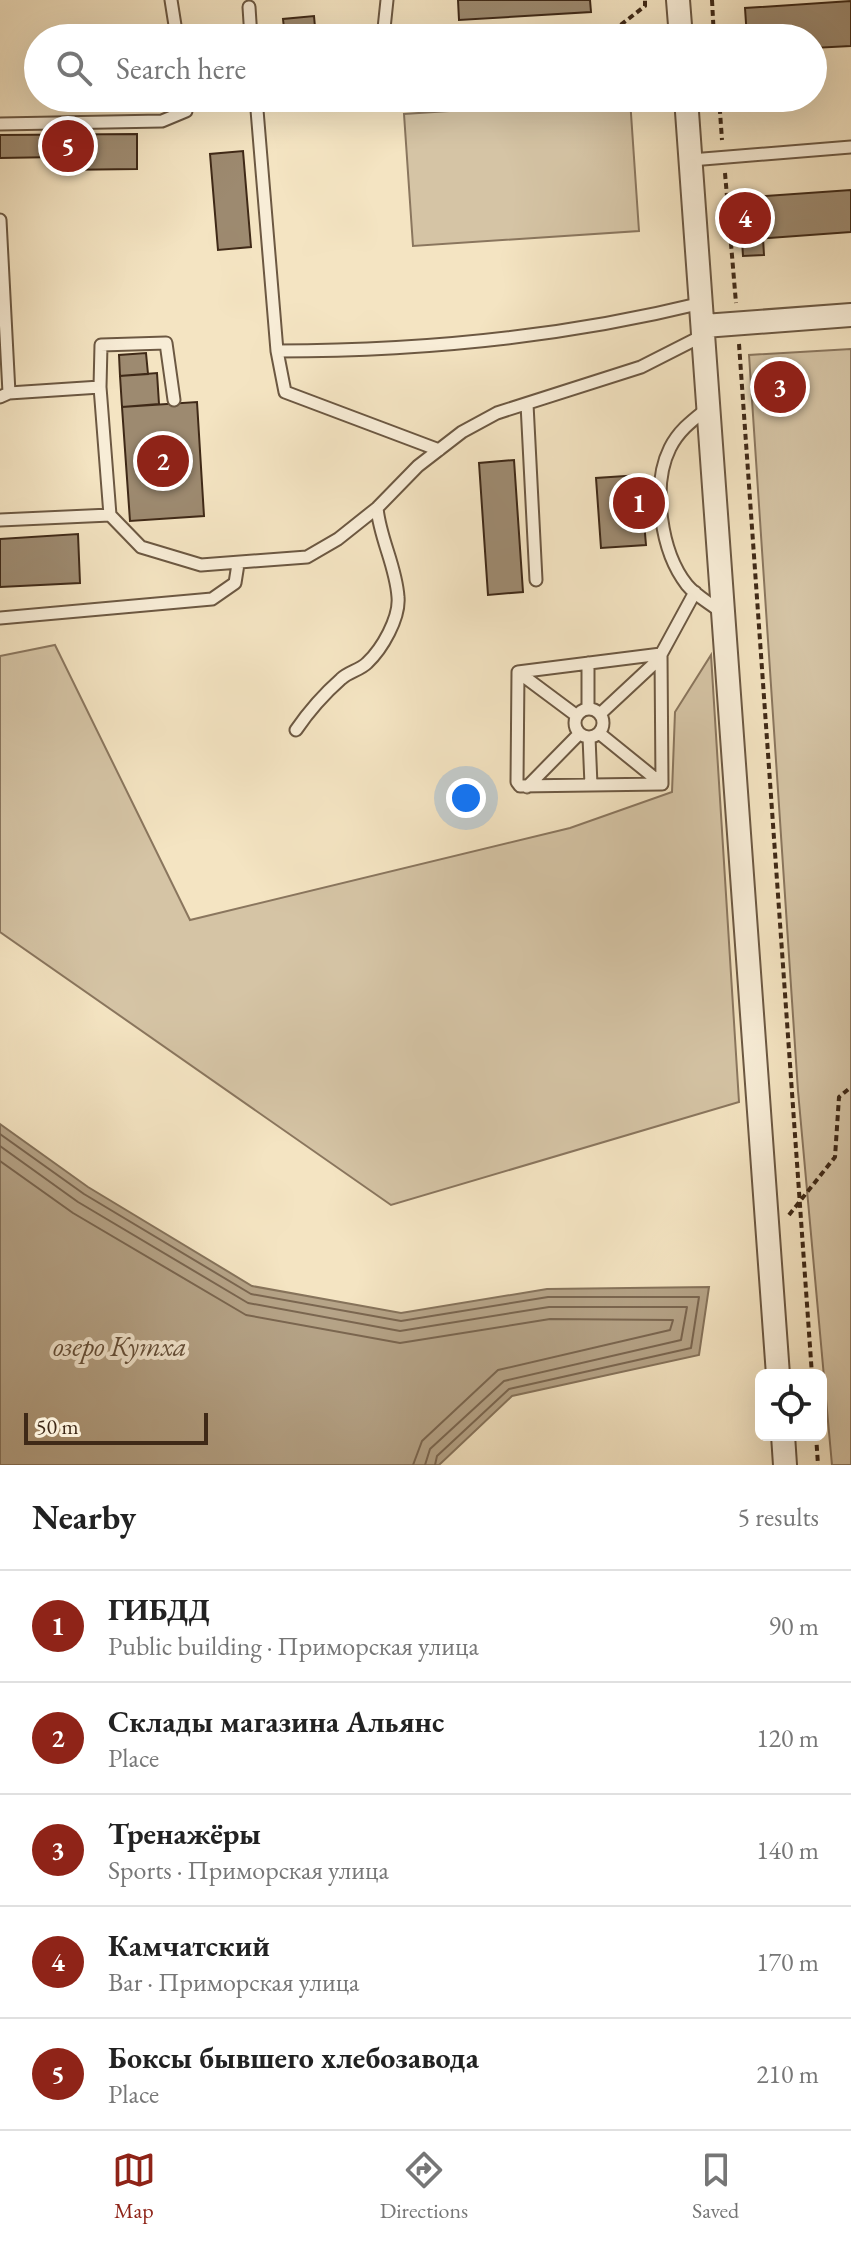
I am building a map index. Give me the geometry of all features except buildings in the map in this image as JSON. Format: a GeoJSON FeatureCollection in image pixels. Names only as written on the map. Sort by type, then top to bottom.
{"type":"FeatureCollection","features":[{"type":"Feature","properties":{"kind":"street"},"geometry":{"type":"LineString","coordinates":[[678,0],[680,24]]}},
{"type":"Feature","properties":{"kind":"street"},"geometry":{"type":"LineString","coordinates":[[687,112],[778,1369]]}},
{"type":"Feature","properties":{"kind":"street"},"geometry":{"type":"LineString","coordinates":[[704,321],[737,323],[851,315]]}},
{"type":"Feature","properties":{"kind":"street"},"geometry":{"type":"LineString","coordinates":[[783,1441],[785,1465]]}},
{"type":"Feature","properties":{"kind":"lane"},"geometry":{"type":"LineString","coordinates":[[171,0],[175,24]]}},
{"type":"Feature","properties":{"kind":"lane"},"geometry":{"type":"LineString","coordinates":[[384,24],[387,0]]}},
{"type":"Feature","properties":{"kind":"lane"},"geometry":{"type":"LineString","coordinates":[[249,7],[250,24]]}},
{"type":"Feature","properties":{"kind":"lane"},"geometry":{"type":"LineString","coordinates":[[0,124],[162,121],[184,112]]}},
{"type":"Feature","properties":{"kind":"lane"},"geometry":{"type":"LineString","coordinates":[[257,112],[277,351],[285,392],[439,450]]}},
{"type":"Feature","properties":{"kind":"lane"},"geometry":{"type":"LineString","coordinates":[[691,160],[851,147]]}},
{"type":"Feature","properties":{"kind":"lane"},"geometry":{"type":"LineString","coordinates":[[0,220],[4,395],[100,387]]}},
{"type":"Feature","properties":{"kind":"lane"},"geometry":{"type":"LineString","coordinates":[[277,351],[379,351],[623,323],[704,321]]}},
{"type":"Feature","properties":{"kind":"lane"},"geometry":{"type":"LineString","coordinates":[[174,400],[166,343],[101,345],[100,387],[110,515],[141,547],[201,565],[307,557],[338,539],[377,508],[439,450],[473,426],[527,404],[641,367],[704,321]]}},
{"type":"Feature","properties":{"kind":"lane"},"geometry":{"type":"LineString","coordinates":[[527,404],[536,580]]}},
{"type":"Feature","properties":{"kind":"lane"},"geometry":{"type":"LineString","coordinates":[[709,408],[686,425],[671,446],[663,466],[661,493],[666,541],[675,565],[695,592],[724,614]]}},
{"type":"Feature","properties":{"kind":"lane"},"geometry":{"type":"LineString","coordinates":[[296,730],[343,676],[366,665],[380,647],[393,621],[399,602],[395,579],[379,534],[377,508]]}},
{"type":"Feature","properties":{"kind":"lane"},"geometry":{"type":"LineString","coordinates":[[0,520],[110,515]]}},
{"type":"Feature","properties":{"kind":"lane"},"geometry":{"type":"LineString","coordinates":[[0,618],[212,599],[235,583],[238,564]]}},
{"type":"Feature","properties":{"kind":"lane"},"geometry":{"type":"LineString","coordinates":[[577,716],[594,711],[661,654],[695,592]]}},
{"type":"Feature","properties":{"kind":"lane"},"geometry":{"type":"LineString","coordinates":[[518,672],[661,654]]}},
{"type":"Feature","properties":{"kind":"lane"},"geometry":{"type":"LineString","coordinates":[[661,654],[662,784]]}},
{"type":"Feature","properties":{"kind":"lane"},"geometry":{"type":"LineString","coordinates":[[527,787],[603,722],[594,711],[588,663]]}},
{"type":"Feature","properties":{"kind":"lane"},"geometry":{"type":"LineString","coordinates":[[518,672],[517,782],[527,787],[662,784]]}},
{"type":"Feature","properties":{"kind":"lane"},"geometry":{"type":"LineString","coordinates":[[518,672],[577,716]]}},
{"type":"Feature","properties":{"kind":"lane"},"geometry":{"type":"LineString","coordinates":[[577,716],[574,724],[662,784]]}},
{"type":"Feature","properties":{"kind":"lane"},"geometry":{"type":"LineString","coordinates":[[589,735],[591,785]]}},
{"type":"Feature","properties":{"kind":"path"},"geometry":{"type":"LineString","coordinates":[[622,24],[645,6],[645,0]]}},
{"type":"Feature","properties":{"kind":"path"},"geometry":{"type":"LineString","coordinates":[[712,0],[713,24]]}},
{"type":"Feature","properties":{"kind":"path"},"geometry":{"type":"LineString","coordinates":[[720,112],[812,1369]]}},
{"type":"Feature","properties":{"kind":"path"},"geometry":{"type":"LineString","coordinates":[[768,1242],[835,1157],[839,1097],[851,1087]]}},
{"type":"Feature","properties":{"kind":"path"},"geometry":{"type":"LineString","coordinates":[[816,1441],[818,1465]]}},
{"type":"Feature","properties":{"kind":"shaded area"},"geometry":{"type":"Polygon","coordinates":[[[631,112],[639,231],[413,246],[404,114],[631,112]]]}},
{"type":"Feature","properties":{"kind":"shaded area"},"geometry":{"type":"Polygon","coordinates":[[[851,349],[851,1465],[832,1465],[827,1369],[823,1369],[798,1091],[749,355],[851,349]]]}},
{"type":"Feature","properties":{"kind":"shaded area"},"geometry":{"type":"Polygon","coordinates":[[[55,645],[190,920],[570,828],[672,792],[675,712],[711,655],[739,1102],[391,1205],[0,932],[0,656],[55,645]]]}},
{"type":"Feature","properties":{"kind":"water","name":"озеро Кутха"},"geometry":{"type":"Polygon","coordinates":[[[0,1124],[88,1187],[252,1286],[401,1313],[547,1289],[709,1287],[699,1355],[512,1396],[439,1465],[0,1465],[0,1124]]]}},
{"type":"Feature","properties":{"kind":"place","name":"Боксы бывшего хлебозавода"},"geometry":{"type":"Point","coordinates":[68,146]}},
{"type":"Feature","properties":{"kind":"place","name":"Камчатский"},"geometry":{"type":"Point","coordinates":[745,218]}},
{"type":"Feature","properties":{"kind":"place","name":"Тренажёры"},"geometry":{"type":"Point","coordinates":[780,387]}},
{"type":"Feature","properties":{"kind":"place","name":"Склады магазина Альянс"},"geometry":{"type":"Point","coordinates":[163,461]}},
{"type":"Feature","properties":{"kind":"place","name":"ГИБДД"},"geometry":{"type":"Point","coordinates":[639,503]}}]}
